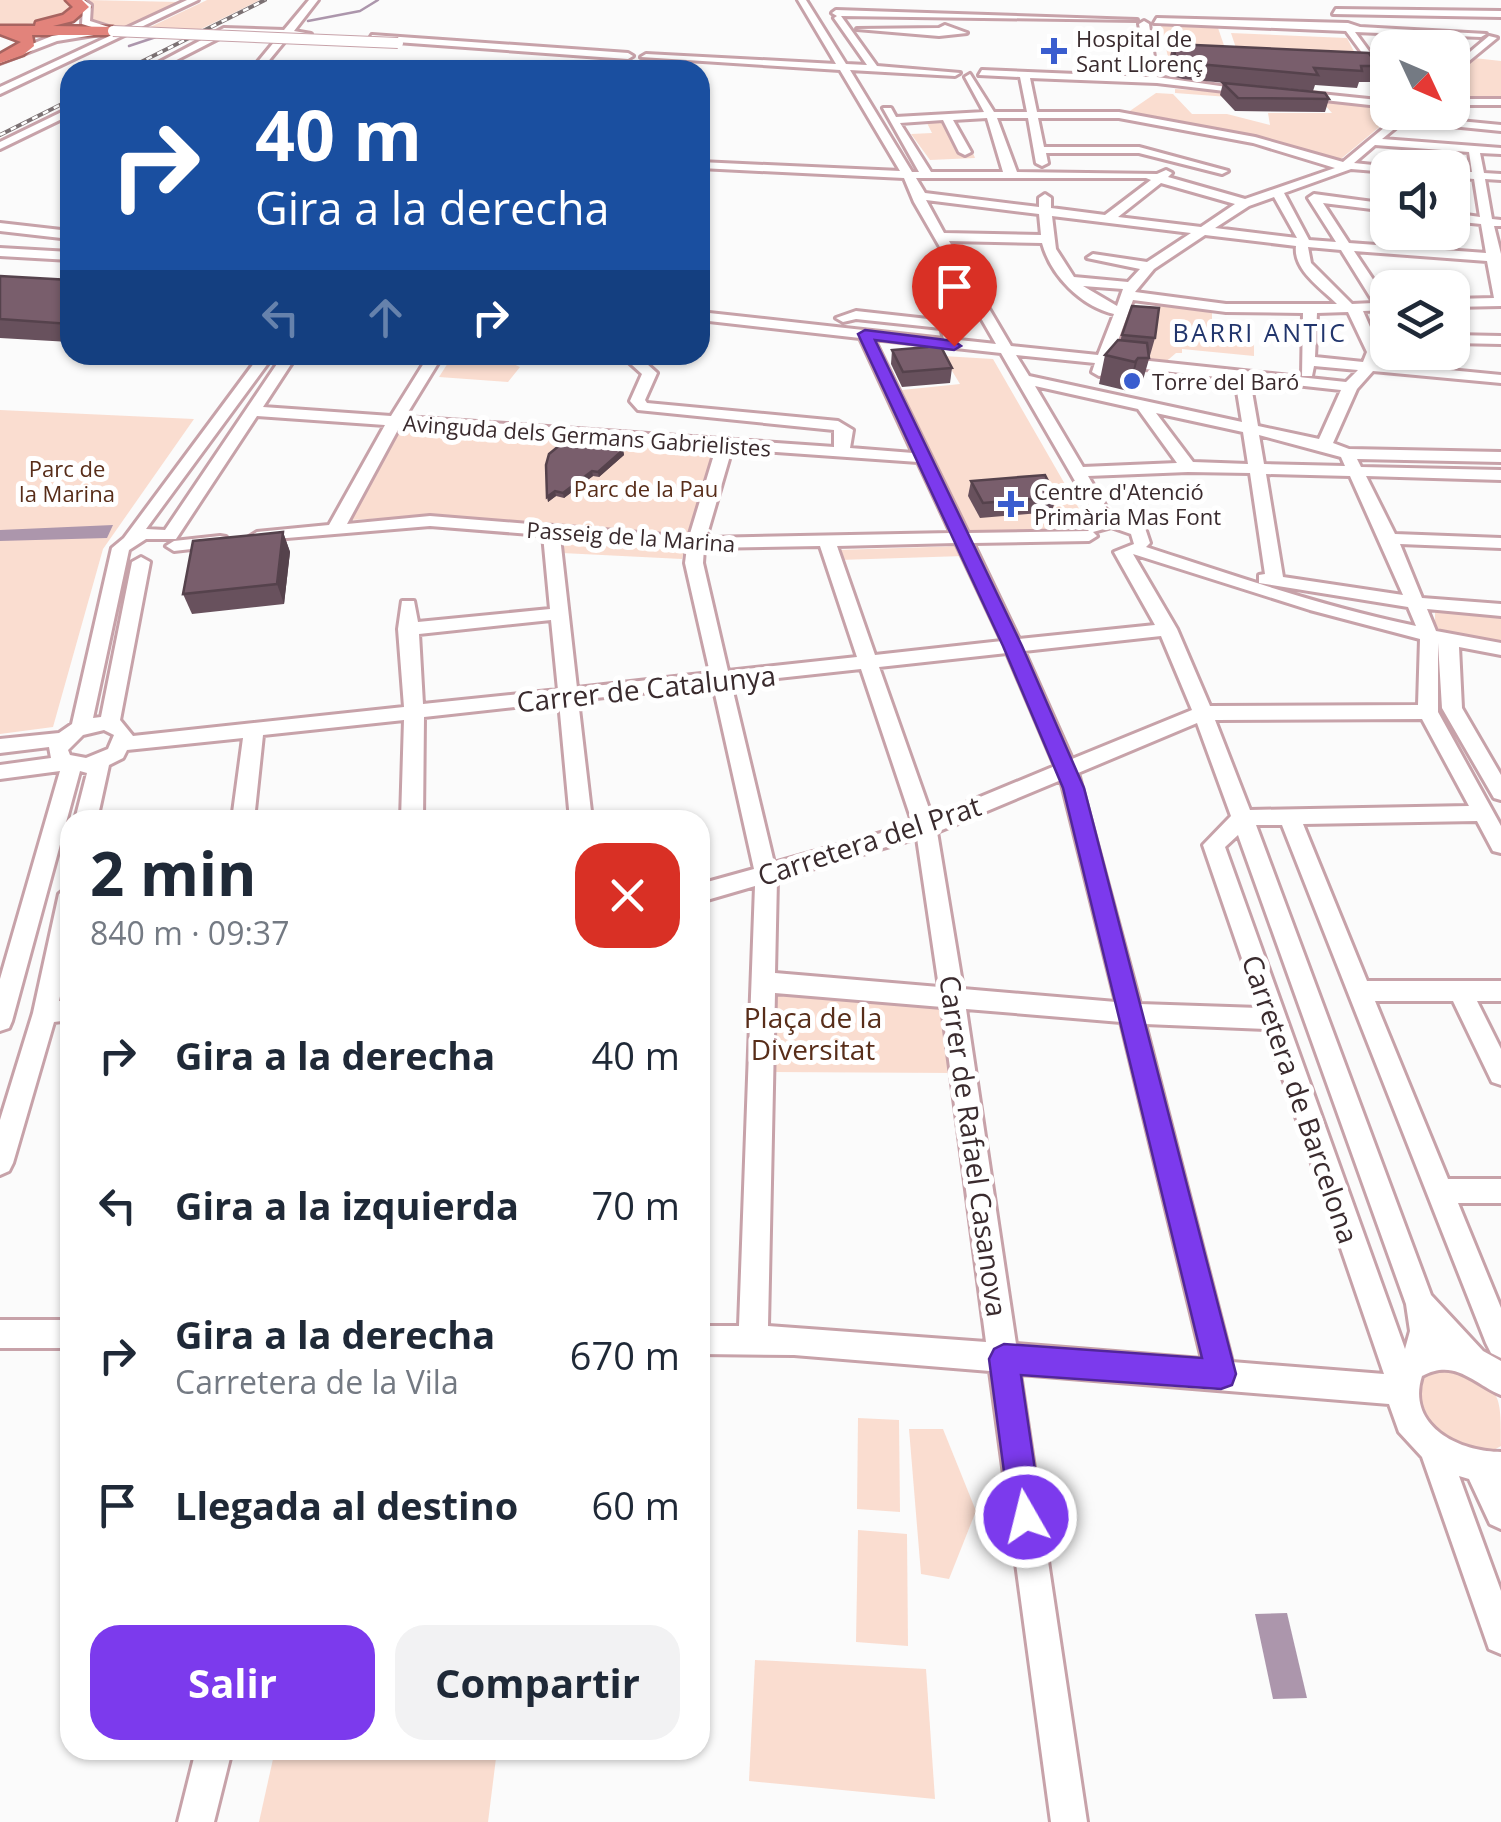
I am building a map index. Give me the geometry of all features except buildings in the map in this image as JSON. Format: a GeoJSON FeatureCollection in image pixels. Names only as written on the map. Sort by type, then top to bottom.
{"type":"FeatureCollection","features":[{"type":"Feature","properties":{"kind":"highway"},"geometry":{"type":"LineString","coordinates":[[0,30],[68,18],[82,7],[76,0]]}},
{"type":"Feature","properties":{"kind":"highway"},"geometry":{"type":"LineString","coordinates":[[0,30],[113,31]]}},
{"type":"Feature","properties":{"kind":"highway"},"geometry":{"type":"LineString","coordinates":[[0,30],[22,34],[30,43],[0,59]]}},
{"type":"Feature","properties":{"kind":"street"},"geometry":{"type":"LineString","coordinates":[[76,0],[88,7],[85,22],[113,31]]}},
{"type":"Feature","properties":{"kind":"street"},"geometry":{"type":"LineString","coordinates":[[67,60],[194,0]]}},
{"type":"Feature","properties":{"kind":"street"},"geometry":{"type":"LineString","coordinates":[[265,60],[314,0]]}},
{"type":"Feature","properties":{"kind":"street"},"geometry":{"type":"LineString","coordinates":[[802,0],[908,175],[920,202],[1107,522]]}},
{"type":"Feature","properties":{"kind":"street"},"geometry":{"type":"LineString","coordinates":[[828,0],[868,71]]}},
{"type":"Feature","properties":{"kind":"street"},"geometry":{"type":"LineString","coordinates":[[933,0],[945,32],[958,49]]}},
{"type":"Feature","properties":{"kind":"street"},"geometry":{"type":"LineString","coordinates":[[1326,0],[1349,29],[1370,69]]}},
{"type":"Feature","properties":{"kind":"street"},"geometry":{"type":"LineString","coordinates":[[1470,0],[1487,14]]}},
{"type":"Feature","properties":{"kind":"street"},"geometry":{"type":"LineString","coordinates":[[1054,17],[1066,2]]}},
{"type":"Feature","properties":{"kind":"street"},"geometry":{"type":"LineString","coordinates":[[1336,12],[1500,11],[1496,35],[1472,56]]}},
{"type":"Feature","properties":{"kind":"street"},"geometry":{"type":"LineString","coordinates":[[836,13],[1054,17],[1132,20],[1144,24],[1157,21],[1496,35]]}},
{"type":"Feature","properties":{"kind":"street"},"geometry":{"type":"LineString","coordinates":[[1132,20],[1143,16],[1157,21]]}},
{"type":"Feature","properties":{"kind":"street"},"geometry":{"type":"LineString","coordinates":[[1129,133],[1153,86],[1144,24]]}},
{"type":"Feature","properties":{"kind":"street"},"geometry":{"type":"LineString","coordinates":[[819,28],[945,32]]}},
{"type":"Feature","properties":{"kind":"street"},"geometry":{"type":"LineString","coordinates":[[0,59],[54,38],[113,31],[450,45]]}},
{"type":"Feature","properties":{"kind":"street"},"geometry":{"type":"LineString","coordinates":[[285,38],[635,60]]}},
{"type":"Feature","properties":{"kind":"street"},"geometry":{"type":"LineString","coordinates":[[170,60],[209,40],[285,38],[466,47]]}},
{"type":"Feature","properties":{"kind":"street"},"geometry":{"type":"LineString","coordinates":[[1472,56],[1486,57]]}},
{"type":"Feature","properties":{"kind":"street"},"geometry":{"type":"LineString","coordinates":[[0,91],[60,63]]}},
{"type":"Feature","properties":{"kind":"street"},"geometry":{"type":"LineString","coordinates":[[710,63],[970,72],[1153,86]]}},
{"type":"Feature","properties":{"kind":"street"},"geometry":{"type":"LineString","coordinates":[[0,70],[28,75]]}},
{"type":"Feature","properties":{"kind":"street"},"geometry":{"type":"LineString","coordinates":[[970,72],[1025,79],[1262,92]]}},
{"type":"Feature","properties":{"kind":"street"},"geometry":{"type":"LineString","coordinates":[[970,72],[991,115],[1009,173]]}},
{"type":"Feature","properties":{"kind":"street"},"geometry":{"type":"LineString","coordinates":[[1025,79],[1084,92]]}},
{"type":"Feature","properties":{"kind":"street"},"geometry":{"type":"LineString","coordinates":[[1025,79],[1044,174]]}},
{"type":"Feature","properties":{"kind":"street"},"geometry":{"type":"LineString","coordinates":[[1287,94],[1370,97]]}},
{"type":"Feature","properties":{"kind":"street"},"geometry":{"type":"LineString","coordinates":[[1107,98],[1152,174],[1245,203]]}},
{"type":"Feature","properties":{"kind":"street"},"geometry":{"type":"LineString","coordinates":[[881,101],[928,175]]}},
{"type":"Feature","properties":{"kind":"street"},"geometry":{"type":"LineString","coordinates":[[1470,101],[1501,102]]}},
{"type":"Feature","properties":{"kind":"street"},"geometry":{"type":"LineString","coordinates":[[894,120],[1032,115],[1129,133],[1150,142]]}},
{"type":"Feature","properties":{"kind":"street"},"geometry":{"type":"LineString","coordinates":[[0,146],[60,116]]}},
{"type":"Feature","properties":{"kind":"street"},"geometry":{"type":"LineString","coordinates":[[946,117],[965,152]]}},
{"type":"Feature","properties":{"kind":"street"},"geometry":{"type":"LineString","coordinates":[[1470,123],[1501,128]]}},
{"type":"Feature","properties":{"kind":"street"},"geometry":{"type":"LineString","coordinates":[[1039,150],[1171,126],[1215,133],[1370,174]]}},
{"type":"Feature","properties":{"kind":"street"},"geometry":{"type":"LineString","coordinates":[[1160,134],[1171,126]]}},
{"type":"Feature","properties":{"kind":"street"},"geometry":{"type":"LineString","coordinates":[[34,130],[60,131]]}},
{"type":"Feature","properties":{"kind":"street"},"geometry":{"type":"LineString","coordinates":[[1352,168],[1350,160],[1384,130]]}},
{"type":"Feature","properties":{"kind":"street"},"geometry":{"type":"LineString","coordinates":[[1129,133],[1180,160],[1222,171]]}},
{"type":"Feature","properties":{"kind":"street"},"geometry":{"type":"LineString","coordinates":[[1204,142],[1215,133]]}},
{"type":"Feature","properties":{"kind":"street"},"geometry":{"type":"LineString","coordinates":[[1372,142],[1501,151]]}},
{"type":"Feature","properties":{"kind":"street"},"geometry":{"type":"LineString","coordinates":[[1470,303],[1501,302],[1494,222],[1478,176],[1474,150]]}},
{"type":"Feature","properties":{"kind":"street"},"geometry":{"type":"LineString","coordinates":[[1108,219],[1192,151]]}},
{"type":"Feature","properties":{"kind":"street"},"geometry":{"type":"LineString","coordinates":[[710,166],[908,175],[1009,173],[1161,178]]}},
{"type":"Feature","properties":{"kind":"street"},"geometry":{"type":"LineString","coordinates":[[1091,394],[1130,290],[1149,266],[1245,203],[1352,168],[1370,168]]}},
{"type":"Feature","properties":{"kind":"street"},"geometry":{"type":"LineString","coordinates":[[1009,173],[1031,178],[1044,188],[1049,246],[1060,273],[1100,306],[1121,311]]}},
{"type":"Feature","properties":{"kind":"street"},"geometry":{"type":"LineString","coordinates":[[1470,175],[1501,177]]}},
{"type":"Feature","properties":{"kind":"street"},"geometry":{"type":"LineString","coordinates":[[1302,184],[1370,284]]}},
{"type":"Feature","properties":{"kind":"street"},"geometry":{"type":"LineString","coordinates":[[1275,193],[1370,206]]}},
{"type":"Feature","properties":{"kind":"street"},"geometry":{"type":"LineString","coordinates":[[1275,193],[1304,243],[1304,264],[1352,308],[1374,352],[1367,368],[1350,387],[1324,445]]}},
{"type":"Feature","properties":{"kind":"street"},"geometry":{"type":"LineString","coordinates":[[920,196],[1304,243],[1497,258]]}},
{"type":"Feature","properties":{"kind":"street"},"geometry":{"type":"LineString","coordinates":[[0,227],[60,238]]}},
{"type":"Feature","properties":{"kind":"street"},"geometry":{"type":"LineString","coordinates":[[942,237],[1049,246]]}},
{"type":"Feature","properties":{"kind":"street"},"geometry":{"type":"LineString","coordinates":[[0,238],[60,239]]}},
{"type":"Feature","properties":{"kind":"street"},"geometry":{"type":"LineString","coordinates":[[42,254],[60,243]]}},
{"type":"Feature","properties":{"kind":"street"},"geometry":{"type":"LineString","coordinates":[[0,252],[60,255]]}},
{"type":"Feature","properties":{"kind":"street"},"geometry":{"type":"LineString","coordinates":[[1092,258],[1149,266]]}},
{"type":"Feature","properties":{"kind":"street"},"geometry":{"type":"LineString","coordinates":[[1070,282],[1130,290],[1201,308],[1310,312],[1370,307]]}},
{"type":"Feature","properties":{"kind":"street"},"geometry":{"type":"LineString","coordinates":[[710,301],[950,335],[1009,352],[1350,387]]}},
{"type":"Feature","properties":{"kind":"street"},"geometry":{"type":"LineString","coordinates":[[1304,382],[1310,361],[1310,312]]}},
{"type":"Feature","properties":{"kind":"street"},"geometry":{"type":"LineString","coordinates":[[710,317],[932,343],[950,335]]}},
{"type":"Feature","properties":{"kind":"street"},"geometry":{"type":"LineString","coordinates":[[865,334],[1013,646],[1067,770],[1121,1013],[1221,1374]]}},
{"type":"Feature","properties":{"kind":"street"},"geometry":{"type":"LineString","coordinates":[[1470,337],[1501,340]]}},
{"type":"Feature","properties":{"kind":"street"},"geometry":{"type":"LineString","coordinates":[[876,358],[926,353],[932,343]]}},
{"type":"Feature","properties":{"kind":"street"},"geometry":{"type":"LineString","coordinates":[[1310,361],[1501,379]]}},
{"type":"Feature","properties":{"kind":"street"},"geometry":{"type":"LineString","coordinates":[[68,764],[58,754],[73,733],[121,548],[260,365]]}},
{"type":"Feature","properties":{"kind":"street"},"geometry":{"type":"LineString","coordinates":[[122,556],[141,562],[161,557],[250,411],[283,365]]}},
{"type":"Feature","properties":{"kind":"street"},"geometry":{"type":"LineString","coordinates":[[336,528],[384,438],[430,365]]}},
{"type":"Feature","properties":{"kind":"street"},"geometry":{"type":"LineString","coordinates":[[640,365],[650,373],[637,401],[643,407],[838,426],[846,430],[841,454]]}},
{"type":"Feature","properties":{"kind":"street"},"geometry":{"type":"LineString","coordinates":[[1457,370],[1458,375]]}},
{"type":"Feature","properties":{"kind":"street"},"geometry":{"type":"LineString","coordinates":[[1242,375],[1275,582]]}},
{"type":"Feature","properties":{"kind":"street"},"geometry":{"type":"LineString","coordinates":[[1022,378],[1324,445],[1351,463],[1501,475]]}},
{"type":"Feature","properties":{"kind":"street"},"geometry":{"type":"LineString","coordinates":[[1144,406],[1188,466]]}},
{"type":"Feature","properties":{"kind":"street","name":"Avinguda dels Germans Gabrielistes"},"geometry":{"type":"LineString","coordinates":[[250,411],[722,452],[923,458]]}},
{"type":"Feature","properties":{"kind":"street"},"geometry":{"type":"LineString","coordinates":[[722,452],[694,563],[766,874],[753,1340]]}},
{"type":"Feature","properties":{"kind":"street"},"geometry":{"type":"LineString","coordinates":[[1081,472],[1501,457]]}},
{"type":"Feature","properties":{"kind":"street"},"geometry":{"type":"LineString","coordinates":[[1351,463],[1389,539],[1428,636],[1428,712],[1501,845]]}},
{"type":"Feature","properties":{"kind":"street","name":"Passeig de la Marina"},"geometry":{"type":"LineString","coordinates":[[132,538],[153,532],[172,541],[430,521],[696,543],[828,544],[1089,536]]}},
{"type":"Feature","properties":{"kind":"street"},"geometry":{"type":"LineString","coordinates":[[1133,548],[1141,534],[1134,527],[1107,522],[1093,526],[1089,536],[1101,548],[1133,548],[1275,582],[1501,610]]}},
{"type":"Feature","properties":{"kind":"street"},"geometry":{"type":"LineString","coordinates":[[551,531],[580,810]]}},
{"type":"Feature","properties":{"kind":"street"},"geometry":{"type":"LineString","coordinates":[[1389,539],[1501,543]]}},
{"type":"Feature","properties":{"kind":"street","name":"Carrer de Rafael Casanova"},"geometry":{"type":"LineString","coordinates":[[828,544],[925,828],[955,1000],[1069,1822]]}},
{"type":"Feature","properties":{"kind":"street"},"geometry":{"type":"LineString","coordinates":[[1133,548],[1291,601],[1428,636],[1501,648]]}},
{"type":"Feature","properties":{"kind":"street","name":"Carretera de Barcelona"},"geometry":{"type":"LineString","coordinates":[[1133,548],[1242,818],[1420,1304],[1425,1334],[1403,1381],[1266,1018],[1214,846],[1242,818]]}},
{"type":"Feature","properties":{"kind":"street"},"geometry":{"type":"LineString","coordinates":[[109,724],[141,562]]}},
{"type":"Feature","properties":{"kind":"street"},"geometry":{"type":"LineString","coordinates":[[408,605],[414,714],[412,810]]}},
{"type":"Feature","properties":{"kind":"street"},"geometry":{"type":"LineString","coordinates":[[407,629],[558,614]]}},
{"type":"Feature","properties":{"kind":"street","name":"Carrer de Catalunya"},"geometry":{"type":"LineString","coordinates":[[123,744],[1168,630]]}},
{"type":"Feature","properties":{"kind":"street"},"geometry":{"type":"LineString","coordinates":[[1450,640],[1452,708],[1501,793]]}},
{"type":"Feature","properties":{"kind":"street"},"geometry":{"type":"LineString","coordinates":[[1202,713],[1428,712]]}},
{"type":"Feature","properties":{"kind":"street","name":"Carretera del Prat"},"geometry":{"type":"LineString","coordinates":[[710,890],[925,828],[1202,713]]}},
{"type":"Feature","properties":{"kind":"street"},"geometry":{"type":"LineString","coordinates":[[0,746],[109,724],[122,731],[123,744],[99,763],[0,772]]}},
{"type":"Feature","properties":{"kind":"street"},"geometry":{"type":"LineString","coordinates":[[244,810],[254,730]]}},
{"type":"Feature","properties":{"kind":"street"},"geometry":{"type":"LineString","coordinates":[[1475,746],[1501,745]]}},
{"type":"Feature","properties":{"kind":"street"},"geometry":{"type":"LineString","coordinates":[[88,810],[99,763]]}},
{"type":"Feature","properties":{"kind":"street"},"geometry":{"type":"LineString","coordinates":[[0,1021],[68,764]]}},
{"type":"Feature","properties":{"kind":"street"},"geometry":{"type":"LineString","coordinates":[[1242,818],[1484,813]]}},
{"type":"Feature","properties":{"kind":"street"},"geometry":{"type":"LineString","coordinates":[[1290,818],[1438,1191],[1496,1365]]}},
{"type":"Feature","properties":{"kind":"street"},"geometry":{"type":"LineString","coordinates":[[763,982],[1121,1013],[1266,1018]]}},
{"type":"Feature","properties":{"kind":"street"},"geometry":{"type":"LineString","coordinates":[[1359,991],[1501,991]]}},
{"type":"Feature","properties":{"kind":"street"},"geometry":{"type":"LineString","coordinates":[[1460,992],[1501,1074]]}},
{"type":"Feature","properties":{"kind":"street"},"geometry":{"type":"LineString","coordinates":[[0,1163],[58,1012]]}},
{"type":"Feature","properties":{"kind":"street"},"geometry":{"type":"LineString","coordinates":[[1438,1191],[1501,1191]]}},
{"type":"Feature","properties":{"kind":"street","name":"Carretera de Barcelona"},"geometry":{"type":"LineString","coordinates":[[1420,1304],[1444,1332],[1496,1365]]}},
{"type":"Feature","properties":{"kind":"street"},"geometry":{"type":"LineString","coordinates":[[0,1334],[60,1334]]}},
{"type":"Feature","properties":{"kind":"street"},"geometry":{"type":"LineString","coordinates":[[710,1340],[1221,1374],[1403,1381],[1430,1354],[1452,1353],[1496,1365]]}},
{"type":"Feature","properties":{"kind":"street"},"geometry":{"type":"LineString","coordinates":[[1403,1381],[1415,1427],[1434,1448],[1460,1463],[1490,1467],[1501,1513]]}},
{"type":"Feature","properties":{"kind":"street"},"geometry":{"type":"LineString","coordinates":[[1434,1448],[1501,1637]]}},
{"type":"Feature","properties":{"kind":"street"},"geometry":{"type":"LineString","coordinates":[[196,1822],[212,1760]]}},
{"type":"Feature","properties":{"kind":"green space"},"geometry":{"type":"Polygon","coordinates":[[[0,0],[69,0],[77,11],[40,23],[0,26],[0,0]]]}},
{"type":"Feature","properties":{"kind":"green space"},"geometry":{"type":"Polygon","coordinates":[[[87,0],[179,2],[123,28],[90,21],[87,15],[92,6],[87,0]]]}},
{"type":"Feature","properties":{"kind":"green space"},"geometry":{"type":"Polygon","coordinates":[[[207,0],[260,0],[199,30],[146,29],[207,0]]]}},
{"type":"Feature","properties":{"kind":"green space"},"geometry":{"type":"Polygon","coordinates":[[[1161,26],[1218,28],[1229,60],[1168,57],[1161,26]]]}},
{"type":"Feature","properties":{"kind":"green space"},"geometry":{"type":"Polygon","coordinates":[[[1231,33],[1347,38],[1360,63],[1239,57],[1231,33]]]}},
{"type":"Feature","properties":{"kind":"green space"},"geometry":{"type":"Polygon","coordinates":[[[1474,58],[1501,61],[1501,98],[1470,97],[1470,61],[1474,58]]]}},
{"type":"Feature","properties":{"kind":"green space"},"geometry":{"type":"Polygon","coordinates":[[[1175,89],[1370,104],[1370,130],[1376,130],[1336,163],[1254,137],[1124,115],[1156,93],[1173,94],[1192,114],[1227,114],[1270,125],[1268,113],[1332,113],[1324,104],[1175,93],[1175,89]]]}},
{"type":"Feature","properties":{"kind":"green space"},"geometry":{"type":"Polygon","coordinates":[[[939,118],[961,152],[973,153],[975,158],[930,160],[911,134],[932,133],[925,119],[939,118]]]}},
{"type":"Feature","properties":{"kind":"green space"},"geometry":{"type":"Polygon","coordinates":[[[1160,303],[1212,313],[1212,331],[1254,336],[1254,356],[1182,349],[1182,353],[1176,353],[1162,365],[1153,364],[1149,360],[1160,303]]]}},
{"type":"Feature","properties":{"kind":"green space"},"geometry":{"type":"Polygon","coordinates":[[[943,356],[993,359],[1085,519],[1080,530],[966,532],[902,390],[960,384],[943,356]]]}},
{"type":"Feature","properties":{"kind":"green space"},"geometry":{"type":"Polygon","coordinates":[[[447,365],[520,367],[508,382],[439,377],[447,365]]]}},
{"type":"Feature","properties":{"kind":"green space","name":"Parc de la Marina"},"geometry":{"type":"Polygon","coordinates":[[[0,410],[194,419],[103,549],[53,727],[0,734],[0,410]]]}},
{"type":"Feature","properties":{"kind":"green space","name":"Parc de la Pau"},"geometry":{"type":"Polygon","coordinates":[[[399,426],[716,448],[687,536],[424,516],[351,520],[399,426]]]}},
{"type":"Feature","properties":{"kind":"green space"},"geometry":{"type":"Polygon","coordinates":[[[565,544],[684,550],[682,559],[562,553],[565,544]]]}},
{"type":"Feature","properties":{"kind":"green space"},"geometry":{"type":"Polygon","coordinates":[[[961,546],[964,556],[839,560],[838,550],[961,546]]]}},
{"type":"Feature","properties":{"kind":"green space"},"geometry":{"type":"Polygon","coordinates":[[[1435,610],[1501,616],[1501,642],[1435,631],[1435,610]]]}},
{"type":"Feature","properties":{"kind":"green space","name":"Plaça de la Diversitat"},"geometry":{"type":"Polygon","coordinates":[[[773,991],[947,1006],[954,1073],[771,1072],[773,991]]]}},
{"type":"Feature","properties":{"kind":"green space"},"geometry":{"type":"Polygon","coordinates":[[[1451,1364],[1489,1387],[1498,1402],[1501,1446],[1483,1456],[1434,1436],[1414,1395],[1421,1374],[1451,1364]]]}},
{"type":"Feature","properties":{"kind":"green space"},"geometry":{"type":"Polygon","coordinates":[[[858,1418],[899,1420],[900,1512],[857,1509],[858,1418]]]}},
{"type":"Feature","properties":{"kind":"green space"},"geometry":{"type":"Polygon","coordinates":[[[909,1429],[943,1429],[976,1511],[949,1579],[921,1574],[909,1429]]]}},
{"type":"Feature","properties":{"kind":"green space"},"geometry":{"type":"Polygon","coordinates":[[[858,1530],[907,1534],[908,1646],[856,1642],[858,1530]]]}},
{"type":"Feature","properties":{"kind":"green space"},"geometry":{"type":"Polygon","coordinates":[[[755,1660],[926,1669],[935,1799],[749,1781],[755,1660]]]}},
{"type":"Feature","properties":{"kind":"green space"},"geometry":{"type":"Polygon","coordinates":[[[273,1760],[496,1760],[488,1822],[259,1822],[273,1760]]]}},
{"type":"Feature","properties":{"kind":"shaded area"},"geometry":{"type":"Polygon","coordinates":[[[113,525],[107,538],[0,541],[0,530],[113,525]]]}},
{"type":"Feature","properties":{"kind":"shaded area"},"geometry":{"type":"Polygon","coordinates":[[[1287,1613],[1307,1698],[1273,1699],[1255,1614],[1287,1613]]]}},
{"type":"Feature","properties":{"kind":"waterway"},"geometry":{"type":"LineString","coordinates":[[308,21],[360,11],[378,0]]}},
{"type":"Feature","properties":{"kind":"waterway"},"geometry":{"type":"LineString","coordinates":[[129,46],[156,37]]}},
{"type":"Feature","properties":{"kind":"railway"},"geometry":{"type":"LineString","coordinates":[[145,60],[265,0]]}},
{"type":"Feature","properties":{"kind":"railway"},"geometry":{"type":"LineString","coordinates":[[0,135],[60,105]]}},
{"type":"Feature","properties":{"kind":"place","name":"Hospital de Sant Llorenç"},"geometry":{"type":"Point","coordinates":[1054,51]}},
{"type":"Feature","properties":{"kind":"place","name":"Torre del Baró"},"geometry":{"type":"Point","coordinates":[1132,381]}},
{"type":"Feature","properties":{"kind":"place","name":"Centre d'Atenció Primària Mas Font"},"geometry":{"type":"Point","coordinates":[1011,504]}},
{"type":"Feature","properties":{"kind":"district","name":"BARRI ANTIC"},"geometry":{"type":"Point","coordinates":[1260,332]}},
{"type":"Feature","properties":{"kind":"route"},"geometry":{"type":"LineString","coordinates":[[954,346],[865,334],[1013,646],[1074,788],[1221,1374],[1004,1359],[1026,1517]]}}]}
